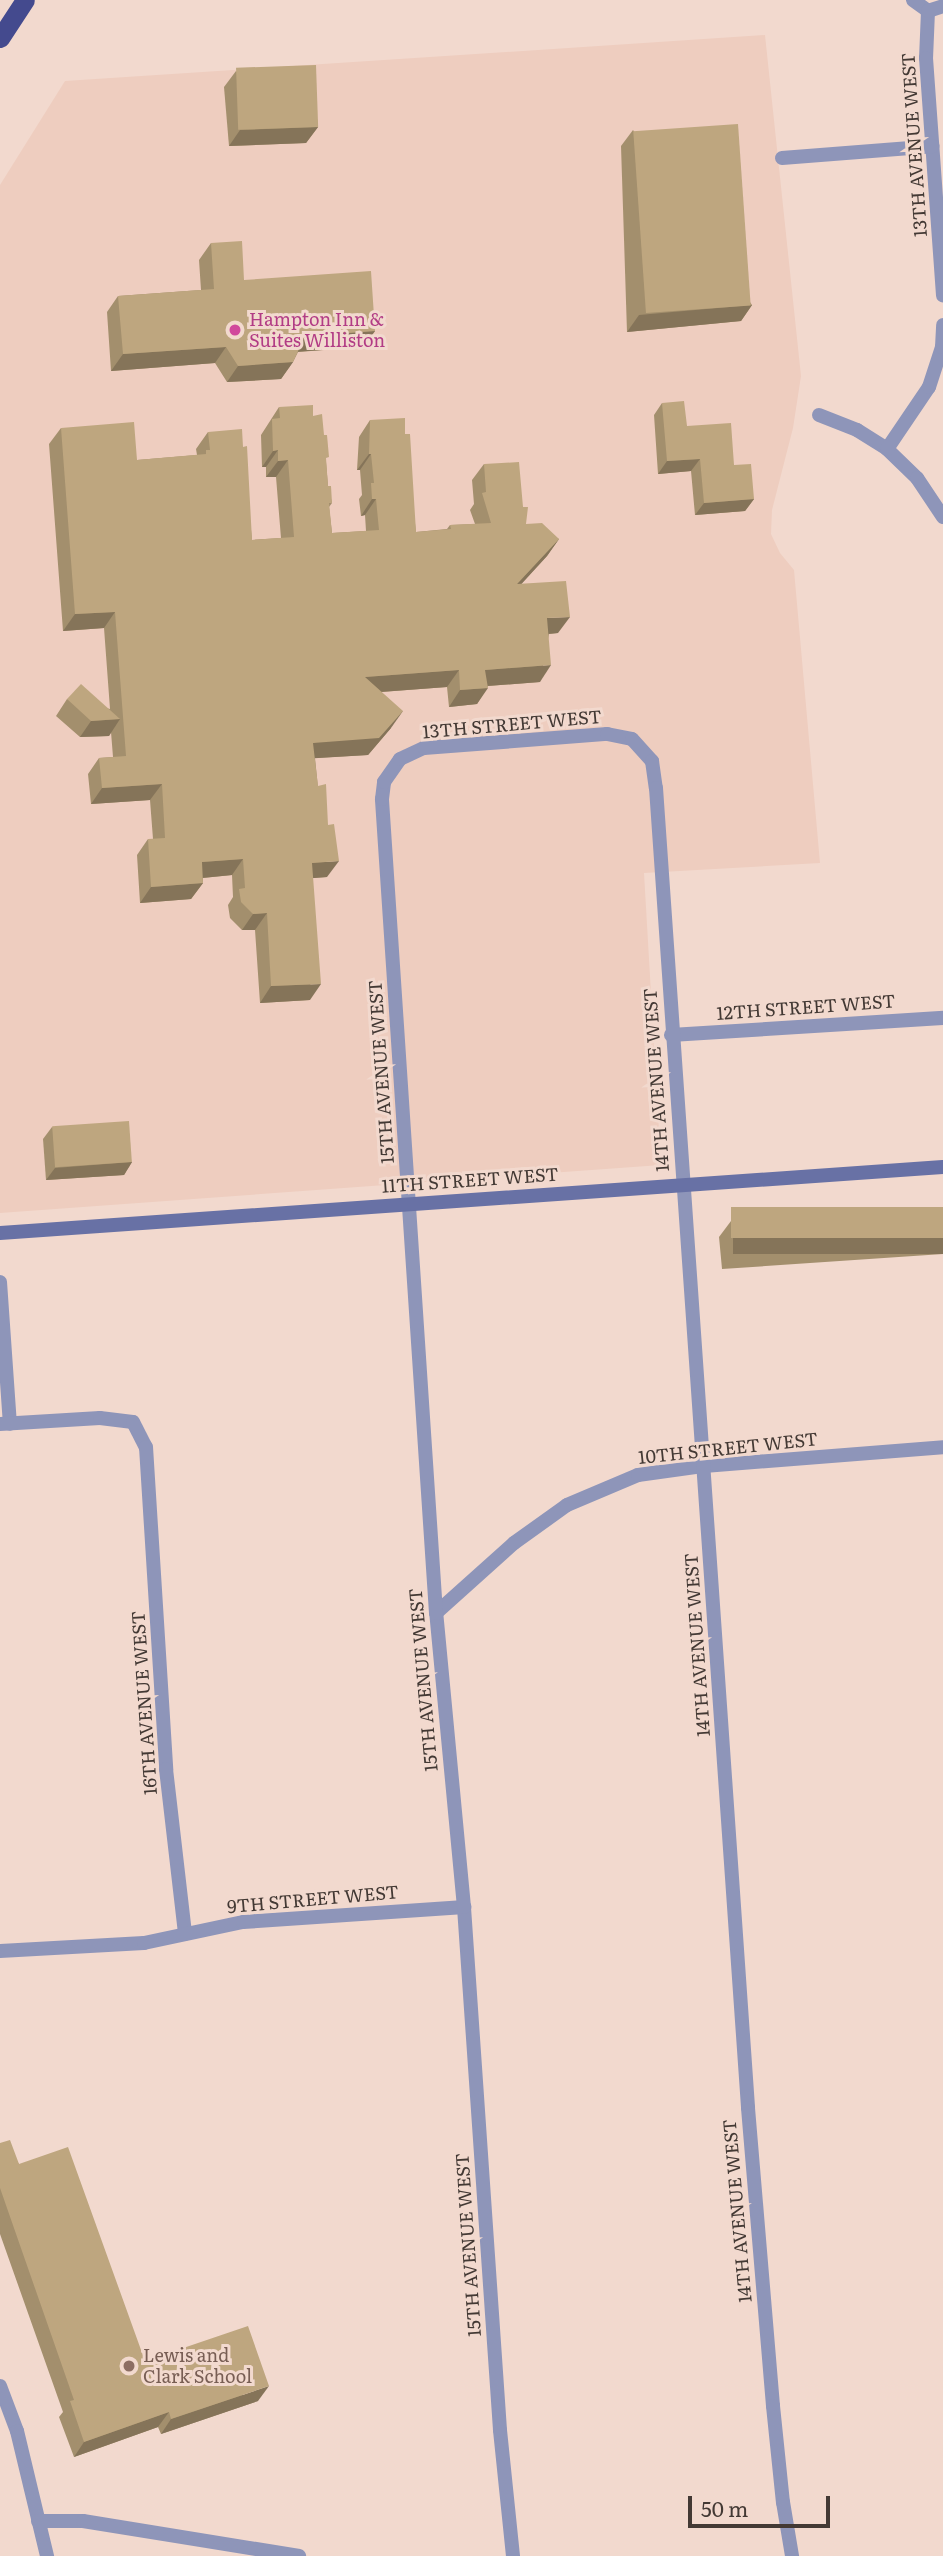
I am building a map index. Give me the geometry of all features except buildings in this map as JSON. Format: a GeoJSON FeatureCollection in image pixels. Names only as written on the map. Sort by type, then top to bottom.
{"type":"FeatureCollection","features":[{"type":"Feature","properties":{"kind":"highway"},"geometry":{"type":"LineString","coordinates":[[0,38],[25,0]]}},
{"type":"Feature","properties":{"kind":"main road","name":"11TH STREET WEST"},"geometry":{"type":"LineString","coordinates":[[0,1233],[943,1167]]}},
{"type":"Feature","properties":{"kind":"street"},"geometry":{"type":"LineString","coordinates":[[913,0],[928,11],[943,6]]}},
{"type":"Feature","properties":{"kind":"street","name":"13TH AVENUE WEST"},"geometry":{"type":"LineString","coordinates":[[928,11],[926,58],[943,295]]}},
{"type":"Feature","properties":{"kind":"street"},"geometry":{"type":"LineString","coordinates":[[789,157],[933,146]]}},
{"type":"Feature","properties":{"kind":"street"},"geometry":{"type":"LineString","coordinates":[[887,449],[929,387],[942,347],[943,325]]}},
{"type":"Feature","properties":{"kind":"street"},"geometry":{"type":"LineString","coordinates":[[819,415],[857,430],[887,449],[917,478],[943,517]]}},
{"type":"Feature","properties":{"kind":"street","name":"13TH STREET WEST"},"geometry":{"type":"LineString","coordinates":[[382,799],[384,782],[400,759],[424,748],[607,734],[632,739]]}},
{"type":"Feature","properties":{"kind":"street","name":"14TH AVENUE WEST"},"geometry":{"type":"LineString","coordinates":[[632,739],[652,761],[656,788],[671,1035],[705,1466],[747,2108],[773,2406],[783,2502],[792,2556]]}},
{"type":"Feature","properties":{"kind":"street","name":"15TH AVENUE WEST"},"geometry":{"type":"LineString","coordinates":[[382,799],[436,1613],[464,1907],[509,2555]]}},
{"type":"Feature","properties":{"kind":"street","name":"12TH STREET WEST"},"geometry":{"type":"LineString","coordinates":[[671,1035],[943,1018]]}},
{"type":"Feature","properties":{"kind":"street"},"geometry":{"type":"LineString","coordinates":[[0,1282],[5,1424]]}},
{"type":"Feature","properties":{"kind":"street","name":"16TH AVENUE WEST"},"geometry":{"type":"LineString","coordinates":[[5,1424],[100,1418],[133,1422],[146,1447],[166,1769],[185,1934]]}},
{"type":"Feature","properties":{"kind":"street","name":"10TH STREET WEST"},"geometry":{"type":"LineString","coordinates":[[436,1613],[514,1543],[568,1505],[638,1475],[705,1466],[943,1447]]}},
{"type":"Feature","properties":{"kind":"street","name":"9TH STREET WEST"},"geometry":{"type":"LineString","coordinates":[[0,1951],[144,1943],[243,1922],[464,1907]]}},
{"type":"Feature","properties":{"kind":"street"},"geometry":{"type":"LineString","coordinates":[[0,2386],[17,2431],[47,2556]]}},
{"type":"Feature","properties":{"kind":"street"},"geometry":{"type":"LineString","coordinates":[[38,2521],[97,2523],[299,2556]]}},
{"type":"Feature","properties":{"kind":"shaded area"},"geometry":{"type":"Polygon","coordinates":[[[765,35],[801,376],[793,428],[772,510],[771,534],[780,553],[794,570],[820,863],[644,873],[661,1165],[0,1213],[0,185],[65,81],[765,35]]]}},
{"type":"Feature","properties":{"kind":"place","name":"Hampton Inn & Suites Williston"},"geometry":{"type":"Point","coordinates":[235,330]}},
{"type":"Feature","properties":{"kind":"place","name":"Lewis and Clark School"},"geometry":{"type":"Point","coordinates":[129,2366]}}]}
